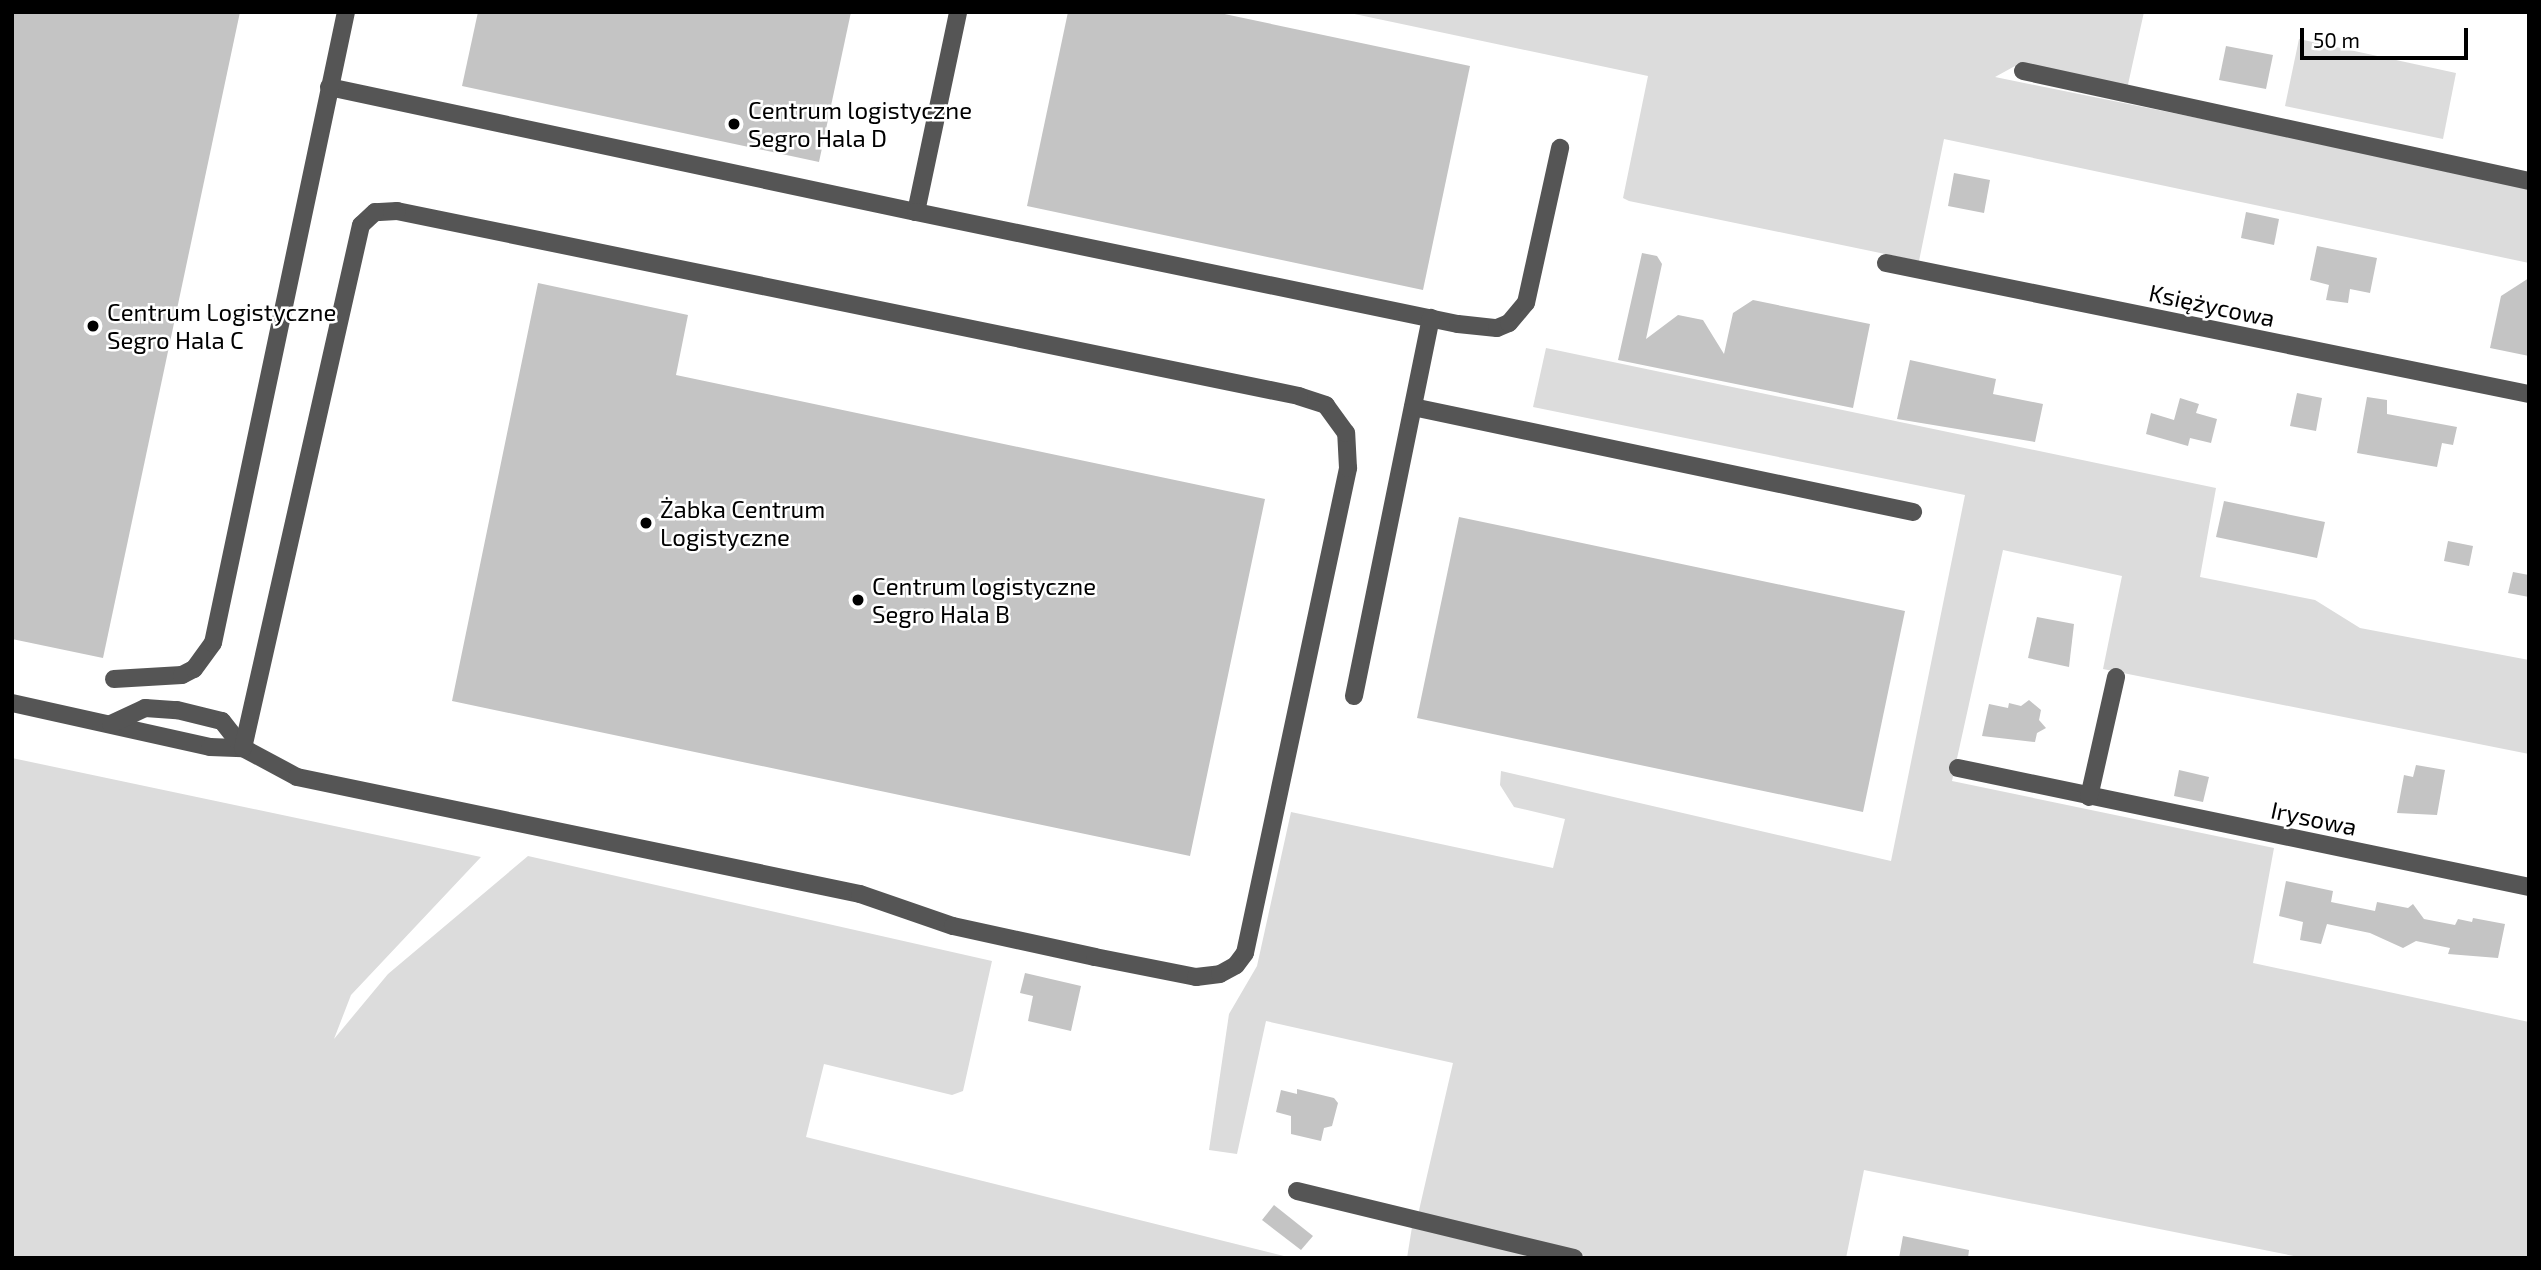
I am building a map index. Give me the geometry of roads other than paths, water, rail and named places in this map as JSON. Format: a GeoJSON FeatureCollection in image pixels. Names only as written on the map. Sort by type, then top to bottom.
{"type":"FeatureCollection","features":[{"type":"Feature","properties":{"kind":"street"},"geometry":{"type":"LineString","coordinates":[[114,679],[182,676],[194,669],[213,643],[346,12]]}},
{"type":"Feature","properties":{"kind":"street"},"geometry":{"type":"LineString","coordinates":[[916,212],[958,12]]}},
{"type":"Feature","properties":{"kind":"street"},"geometry":{"type":"LineString","coordinates":[[2023,71],[2529,181]]}},
{"type":"Feature","properties":{"kind":"street"},"geometry":{"type":"LineString","coordinates":[[329,87],[916,212],[1431,318],[1497,328],[1519,313],[1529,293],[1560,148]]}},
{"type":"Feature","properties":{"kind":"street"},"geometry":{"type":"LineString","coordinates":[[111,724],[145,708],[177,710],[222,721],[243,748],[297,777],[860,894],[953,926],[1095,957],[1196,977],[1220,974],[1236,965],[1245,953],[1348,468],[1346,433],[1326,405],[1299,396],[397,211],[375,212],[361,225],[243,748]]}},
{"type":"Feature","properties":{"kind":"street","name":"Księżycowa"},"geometry":{"type":"LineString","coordinates":[[1885,263],[2529,394]]}},
{"type":"Feature","properties":{"kind":"street"},"geometry":{"type":"LineString","coordinates":[[1354,696],[1431,318]]}},
{"type":"Feature","properties":{"kind":"street"},"geometry":{"type":"LineString","coordinates":[[1413,407],[1913,512]]}},
{"type":"Feature","properties":{"kind":"street"},"geometry":{"type":"LineString","coordinates":[[2089,797],[2116,677]]}},
{"type":"Feature","properties":{"kind":"street"},"geometry":{"type":"LineString","coordinates":[[12,703],[210,747],[243,748]]}},
{"type":"Feature","properties":{"kind":"street","name":"Irysowa"},"geometry":{"type":"LineString","coordinates":[[1958,768],[2529,887]]}},
{"type":"Feature","properties":{"kind":"street"},"geometry":{"type":"LineString","coordinates":[[1297,1191],[1574,1258]]}},
{"type":"Feature","properties":{"kind":"place","name":"Centrum logistyczne Segro Hala D"},"geometry":{"type":"Point","coordinates":[734,124]}},
{"type":"Feature","properties":{"kind":"place","name":"Centrum Logistyczne Segro Hala C"},"geometry":{"type":"Point","coordinates":[93,326]}},
{"type":"Feature","properties":{"kind":"place","name":"Żabka Centrum Logistyczne"},"geometry":{"type":"Point","coordinates":[646,523]}},
{"type":"Feature","properties":{"kind":"place","name":"Centrum logistyczne Segro Hala B"},"geometry":{"type":"Point","coordinates":[858,600]}}]}
